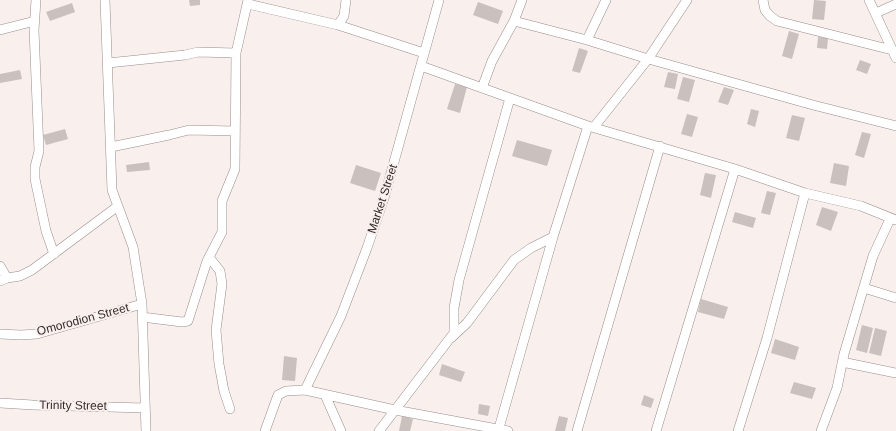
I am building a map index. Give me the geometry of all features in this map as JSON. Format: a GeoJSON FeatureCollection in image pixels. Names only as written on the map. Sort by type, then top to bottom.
{"type":"FeatureCollection","features":[{"type":"Feature","properties":{"kind":"street"},"geometry":{"type":"LineString","coordinates":[[36,0],[34,21],[34,64],[39,151],[35,168],[35,179],[46,231],[54,254]]}},
{"type":"Feature","properties":{"kind":"street"},"geometry":{"type":"LineString","coordinates":[[105,0],[112,190],[133,247],[142,304],[146,431]]}},
{"type":"Feature","properties":{"kind":"street"},"geometry":{"type":"LineString","coordinates":[[338,25],[344,16],[346,0]]}},
{"type":"Feature","properties":{"kind":"street","name":"Market Street"},"geometry":{"type":"LineString","coordinates":[[305,390],[341,316],[367,248],[384,198],[439,0]]}},
{"type":"Feature","properties":{"kind":"street"},"geometry":{"type":"LineString","coordinates":[[482,88],[492,61],[514,21],[522,0]]}},
{"type":"Feature","properties":{"kind":"street"},"geometry":{"type":"LineString","coordinates":[[587,40],[606,0]]}},
{"type":"Feature","properties":{"kind":"street"},"geometry":{"type":"LineString","coordinates":[[265,431],[278,395],[286,391],[305,390],[395,410],[506,430],[553,236],[591,127],[648,59],[687,0]]}},
{"type":"Feature","properties":{"kind":"street"},"geometry":{"type":"LineString","coordinates":[[763,0],[765,10],[777,21],[894,54]]}},
{"type":"Feature","properties":{"kind":"street"},"geometry":{"type":"LineString","coordinates":[[869,0],[894,54]]}},
{"type":"Feature","properties":{"kind":"street"},"geometry":{"type":"LineString","coordinates":[[142,317],[182,322],[188,321],[209,257],[222,232],[222,201],[235,169],[236,53],[248,2],[338,25],[424,53]]}},
{"type":"Feature","properties":{"kind":"street"},"geometry":{"type":"LineString","coordinates":[[876,13],[896,4]]}},
{"type":"Feature","properties":{"kind":"street"},"geometry":{"type":"LineString","coordinates":[[0,30],[34,21]]}},
{"type":"Feature","properties":{"kind":"street"},"geometry":{"type":"LineString","coordinates":[[514,21],[587,40],[648,59],[813,105],[896,126]]}},
{"type":"Feature","properties":{"kind":"street"},"geometry":{"type":"LineString","coordinates":[[108,63],[185,55],[198,52],[236,53]]}},
{"type":"Feature","properties":{"kind":"street"},"geometry":{"type":"LineString","coordinates":[[421,66],[591,127],[735,169],[805,193],[860,206],[893,220],[873,256],[842,362],[837,388],[821,431]]}},
{"type":"Feature","properties":{"kind":"street"},"geometry":{"type":"LineString","coordinates":[[379,431],[454,333],[454,308],[459,280],[510,98]]}},
{"type":"Feature","properties":{"kind":"street"},"geometry":{"type":"LineString","coordinates":[[111,147],[189,130],[235,131]]}},
{"type":"Feature","properties":{"kind":"street"},"geometry":{"type":"LineString","coordinates":[[577,431],[660,146]]}},
{"type":"Feature","properties":{"kind":"street"},"geometry":{"type":"LineString","coordinates":[[656,431],[735,169]]}},
{"type":"Feature","properties":{"kind":"street"},"geometry":{"type":"LineString","coordinates":[[738,431],[767,338],[805,193]]}},
{"type":"Feature","properties":{"kind":"street"},"geometry":{"type":"LineString","coordinates":[[0,266],[4,279],[20,276],[32,270],[118,206]]}},
{"type":"Feature","properties":{"kind":"street"},"geometry":{"type":"LineString","coordinates":[[450,339],[467,323],[514,260],[531,248],[553,236]]}},
{"type":"Feature","properties":{"kind":"street"},"geometry":{"type":"LineString","coordinates":[[209,257],[220,271],[222,284],[216,330],[219,364],[224,391],[230,409]]}},
{"type":"Feature","properties":{"kind":"street"},"geometry":{"type":"LineString","coordinates":[[864,288],[896,298]]}},
{"type":"Feature","properties":{"kind":"street","name":"Omorodion Street"},"geometry":{"type":"LineString","coordinates":[[0,334],[37,334],[142,304]]}},
{"type":"Feature","properties":{"kind":"street"},"geometry":{"type":"LineString","coordinates":[[842,362],[896,373]]}},
{"type":"Feature","properties":{"kind":"street"},"geometry":{"type":"LineString","coordinates":[[326,395],[341,431]]}},
{"type":"Feature","properties":{"kind":"street","name":"Trinity Street"},"geometry":{"type":"LineString","coordinates":[[0,403],[145,408]]}},
{"type":"Feature","properties":{"kind":"building"},"geometry":{"type":"Polygon","coordinates":[[[189,0],[200,0],[200,5],[190,6],[189,0]]]}},
{"type":"Feature","properties":{"kind":"building"},"geometry":{"type":"Polygon","coordinates":[[[814,0],[826,1],[824,20],[812,19],[814,0]]]}},
{"type":"Feature","properties":{"kind":"building"},"geometry":{"type":"Polygon","coordinates":[[[478,2],[503,11],[498,24],[473,15],[478,2]]]}},
{"type":"Feature","properties":{"kind":"building"},"geometry":{"type":"Polygon","coordinates":[[[72,3],[75,12],[50,21],[46,12],[72,3]]]}},
{"type":"Feature","properties":{"kind":"building"},"geometry":{"type":"Polygon","coordinates":[[[789,31],[799,34],[792,59],[782,56],[789,31]]]}},
{"type":"Feature","properties":{"kind":"building"},"geometry":{"type":"Polygon","coordinates":[[[818,37],[828,38],[827,49],[817,48],[818,37]]]}},
{"type":"Feature","properties":{"kind":"building"},"geometry":{"type":"Polygon","coordinates":[[[579,48],[588,51],[580,73],[572,71],[579,48]]]}},
{"type":"Feature","properties":{"kind":"building"},"geometry":{"type":"Polygon","coordinates":[[[860,60],[871,64],[867,74],[856,70],[860,60]]]}},
{"type":"Feature","properties":{"kind":"building"},"geometry":{"type":"Polygon","coordinates":[[[20,70],[22,79],[0,83],[0,74],[20,70]]]}},
{"type":"Feature","properties":{"kind":"building"},"geometry":{"type":"Polygon","coordinates":[[[668,72],[678,74],[675,89],[664,87],[668,72]]]}},
{"type":"Feature","properties":{"kind":"building"},"geometry":{"type":"Polygon","coordinates":[[[683,77],[695,80],[689,102],[677,99],[683,77]]]}},
{"type":"Feature","properties":{"kind":"building"},"geometry":{"type":"Polygon","coordinates":[[[455,84],[467,87],[460,113],[447,109],[455,84]]]}},
{"type":"Feature","properties":{"kind":"building"},"geometry":{"type":"Polygon","coordinates":[[[724,87],[734,90],[728,105],[718,102],[724,87]]]}},
{"type":"Feature","properties":{"kind":"building"},"geometry":{"type":"Polygon","coordinates":[[[751,109],[759,111],[755,127],[747,124],[751,109]]]}},
{"type":"Feature","properties":{"kind":"building"},"geometry":{"type":"Polygon","coordinates":[[[687,114],[698,117],[692,137],[681,134],[687,114]]]}},
{"type":"Feature","properties":{"kind":"building"},"geometry":{"type":"Polygon","coordinates":[[[792,115],[805,118],[799,141],[786,138],[792,115]]]}},
{"type":"Feature","properties":{"kind":"building"},"geometry":{"type":"Polygon","coordinates":[[[65,129],[68,139],[46,145],[43,135],[65,129]]]}},
{"type":"Feature","properties":{"kind":"building"},"geometry":{"type":"Polygon","coordinates":[[[862,132],[871,134],[864,158],[855,155],[862,132]]]}},
{"type":"Feature","properties":{"kind":"building"},"geometry":{"type":"Polygon","coordinates":[[[517,140],[552,150],[547,166],[512,156],[517,140]]]}},
{"type":"Feature","properties":{"kind":"building"},"geometry":{"type":"Polygon","coordinates":[[[149,162],[150,170],[127,172],[126,165],[149,162]]]}},
{"type":"Feature","properties":{"kind":"building"},"geometry":{"type":"Polygon","coordinates":[[[834,163],[849,166],[846,186],[830,183],[834,163]]]}},
{"type":"Feature","properties":{"kind":"building"},"geometry":{"type":"Polygon","coordinates":[[[356,165],[381,173],[375,191],[350,183],[356,165]]]}},
{"type":"Feature","properties":{"kind":"building"},"geometry":{"type":"Polygon","coordinates":[[[705,173],[716,175],[711,198],[700,195],[705,173]]]}},
{"type":"Feature","properties":{"kind":"building"},"geometry":{"type":"Polygon","coordinates":[[[767,191],[776,193],[770,215],[761,213],[767,191]]]}},
{"type":"Feature","properties":{"kind":"building"},"geometry":{"type":"Polygon","coordinates":[[[822,207],[838,212],[831,231],[816,225],[822,207]]]}},
{"type":"Feature","properties":{"kind":"building"},"geometry":{"type":"Polygon","coordinates":[[[735,212],[756,218],[753,228],[732,222],[735,212]]]}},
{"type":"Feature","properties":{"kind":"building"},"geometry":{"type":"Polygon","coordinates":[[[701,299],[728,307],[724,319],[698,312],[701,299]]]}},
{"type":"Feature","properties":{"kind":"building"},"geometry":{"type":"Polygon","coordinates":[[[862,325],[873,328],[867,353],[856,350],[862,325]]]}},
{"type":"Feature","properties":{"kind":"building"},"geometry":{"type":"Polygon","coordinates":[[[875,328],[887,331],[881,356],[869,353],[875,328]]]}},
{"type":"Feature","properties":{"kind":"building"},"geometry":{"type":"Polygon","coordinates":[[[775,339],[799,347],[795,360],[771,353],[775,339]]]}},
{"type":"Feature","properties":{"kind":"building"},"geometry":{"type":"Polygon","coordinates":[[[284,356],[297,358],[295,381],[282,380],[284,356]]]}},
{"type":"Feature","properties":{"kind":"building"},"geometry":{"type":"Polygon","coordinates":[[[442,364],[465,372],[461,382],[439,375],[442,364]]]}},
{"type":"Feature","properties":{"kind":"building"},"geometry":{"type":"Polygon","coordinates":[[[794,382],[816,388],[812,399],[790,393],[794,382]]]}},
{"type":"Feature","properties":{"kind":"building"},"geometry":{"type":"Polygon","coordinates":[[[644,395],[654,399],[651,408],[641,405],[644,395]]]}},
{"type":"Feature","properties":{"kind":"building"},"geometry":{"type":"Polygon","coordinates":[[[479,404],[490,406],[488,416],[478,414],[479,404]]]}},
{"type":"Feature","properties":{"kind":"building"},"geometry":{"type":"Polygon","coordinates":[[[402,416],[413,419],[410,431],[399,431],[402,416]]]}},
{"type":"Feature","properties":{"kind":"building"},"geometry":{"type":"Polygon","coordinates":[[[559,416],[568,418],[565,431],[555,431],[559,416]]]}}]}
